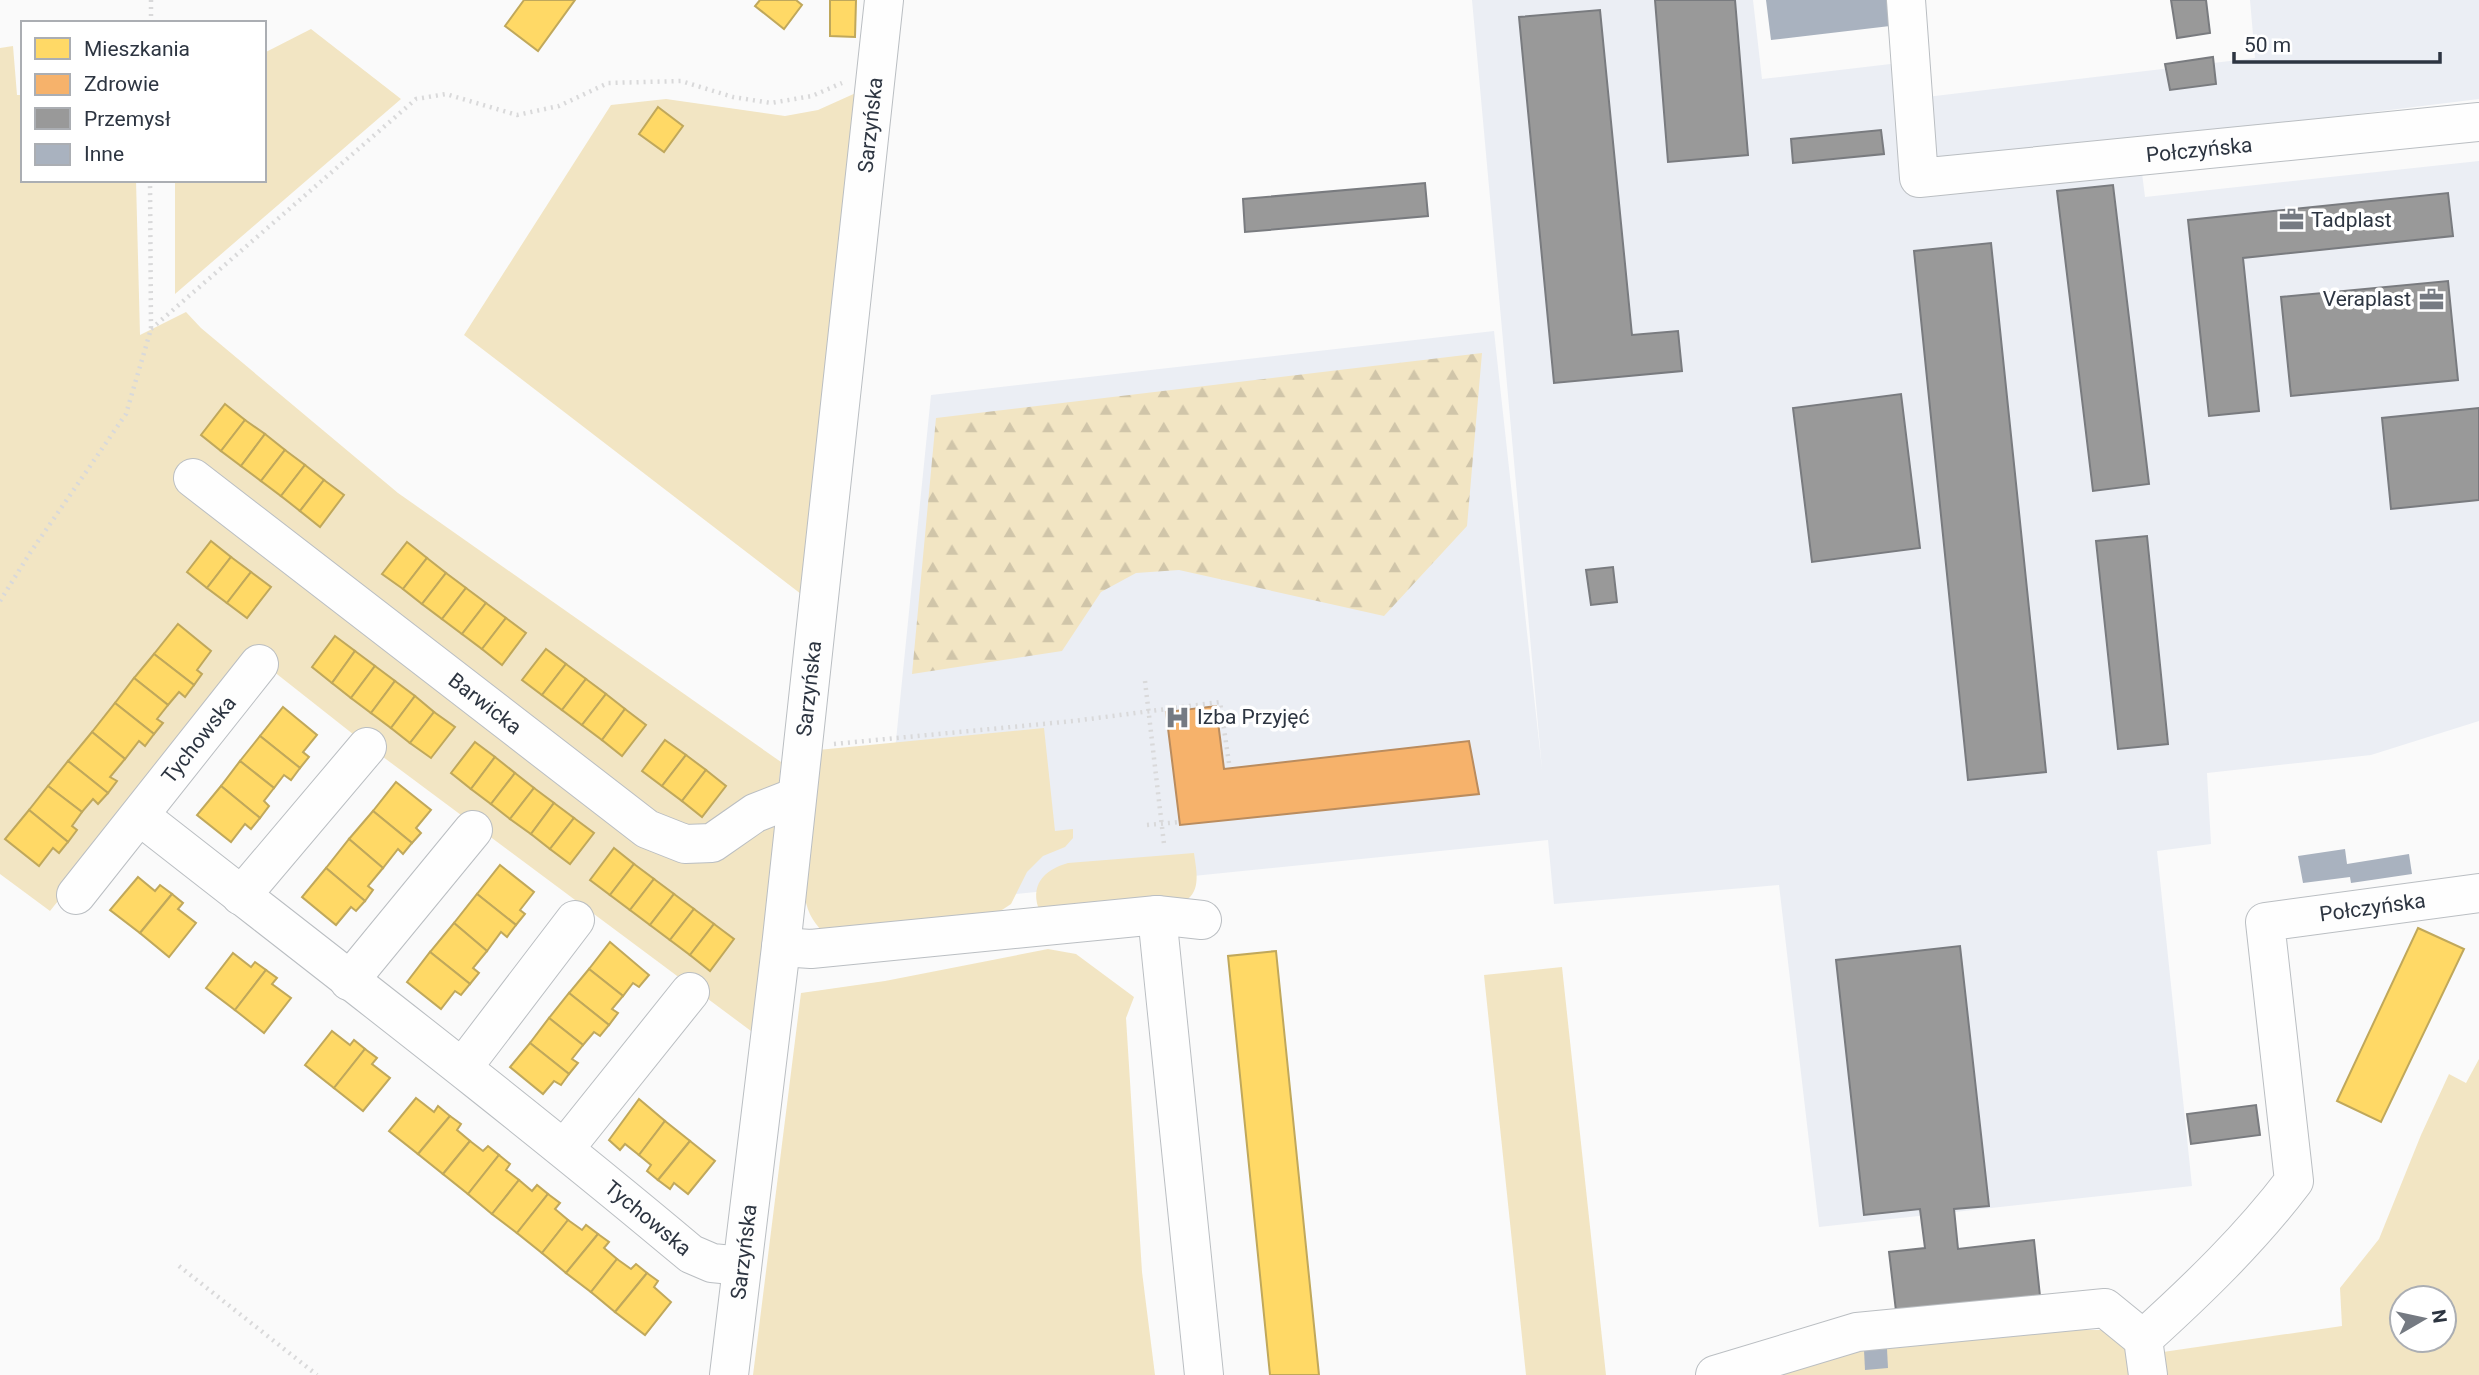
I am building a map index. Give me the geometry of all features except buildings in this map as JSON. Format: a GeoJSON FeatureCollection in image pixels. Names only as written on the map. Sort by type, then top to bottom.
{"type":"FeatureCollection","features":[{"type":"Feature","properties":{"kind":"street","name":"Sarzyńska"},"geometry":{"type":"LineString","coordinates":[[729,1375],[780,947],[884,0]]}},
{"type":"Feature","properties":{"kind":"street","name":"Połczyńska"},"geometry":{"type":"LineString","coordinates":[[1906,0],[1919,178],[2479,122]]}},
{"type":"Feature","properties":{"kind":"street","name":"Barwicka"},"geometry":{"type":"LineString","coordinates":[[193,478],[647,829],[685,844],[712,842],[755,813],[796,797]]}},
{"type":"Feature","properties":{"kind":"street","name":"Tychowska"},"geometry":{"type":"LineString","coordinates":[[76,895],[259,664]]}},
{"type":"Feature","properties":{"kind":"street"},"geometry":{"type":"LineString","coordinates":[[241,896],[367,747]]}},
{"type":"Feature","properties":{"kind":"street","name":"Tychowska"},"geometry":{"type":"LineString","coordinates":[[140,816],[565,1148],[691,1254],[712,1263],[742,1266]]}},
{"type":"Feature","properties":{"kind":"street"},"geometry":{"type":"LineString","coordinates":[[349,981],[473,830]]}},
{"type":"Feature","properties":{"kind":"street","name":"Połczyńska"},"geometry":{"type":"LineString","coordinates":[[2145,1357],[2199,1289],[2278,1203],[2294,1181],[2265,922],[2479,893]]}},
{"type":"Feature","properties":{"kind":"street"},"geometry":{"type":"LineString","coordinates":[[780,947],[811,949],[1157,915],[1202,920]]}},
{"type":"Feature","properties":{"kind":"street"},"geometry":{"type":"LineString","coordinates":[[1157,915],[1204,1375]]}},
{"type":"Feature","properties":{"kind":"street"},"geometry":{"type":"LineString","coordinates":[[463,1067],[575,920]]}},
{"type":"Feature","properties":{"kind":"street"},"geometry":{"type":"LineString","coordinates":[[565,1148],[690,992]]}},
{"type":"Feature","properties":{"kind":"street"},"geometry":{"type":"LineString","coordinates":[[1716,1375],[1857,1332],[2105,1308],[2145,1357]]}},
{"type":"Feature","properties":{"kind":"path"},"geometry":{"type":"LineString","coordinates":[[151,0],[151,21]]}},
{"type":"Feature","properties":{"kind":"path"},"geometry":{"type":"LineString","coordinates":[[151,329],[416,99],[446,94],[517,114],[559,106],[608,83],[681,81],[733,97],[771,103],[812,96],[854,77],[879,56]]}},
{"type":"Feature","properties":{"kind":"path"},"geometry":{"type":"LineString","coordinates":[[0,601],[126,414],[151,329],[150,182]]}},
{"type":"Feature","properties":{"kind":"path"},"geometry":{"type":"LineString","coordinates":[[1145,681],[1164,844]]}},
{"type":"Feature","properties":{"kind":"path"},"geometry":{"type":"LineString","coordinates":[[802,745],[1074,721],[1220,702],[1229,763]]}},
{"type":"Feature","properties":{"kind":"path"},"geometry":{"type":"LineString","coordinates":[[1147,825],[1180,822]]}},
{"type":"Feature","properties":{"kind":"path"},"geometry":{"type":"LineString","coordinates":[[179,1266],[317,1375]]}},
{"type":"Feature","properties":{"kind":"shaded area"},"geometry":{"type":"Polygon","coordinates":[[[1472,0],[1753,0],[1762,79],[1899,63],[1901,100],[2255,58],[2250,0],[2479,0],[2479,99],[2138,141],[2145,197],[2479,161],[2479,721],[2371,755],[2207,773],[2211,844],[2157,851],[2192,1186],[1819,1227],[1779,885],[1554,904],[1548,840],[879,908],[931,395],[1494,331],[1542,769],[1472,0]]]}},
{"type":"Feature","properties":{"kind":"green space"},"geometry":{"type":"Polygon","coordinates":[[[311,29],[401,99],[175,294],[175,182],[266,182],[266,52],[311,29]]]}},
{"type":"Feature","properties":{"kind":"green space"},"geometry":{"type":"Polygon","coordinates":[[[13,46],[17,95],[21,95],[21,182],[136,182],[140,335],[186,312],[201,328],[398,493],[781,762],[755,1034],[363,742],[254,656],[50,911],[0,874],[0,48],[13,46]]]}},
{"type":"Feature","properties":{"kind":"green space"},"geometry":{"type":"Polygon","coordinates":[[[858,92],[801,594],[464,335],[611,105],[666,99],[785,116],[818,110],[858,92]]]}},
{"type":"Feature","properties":{"kind":"green space"},"geometry":{"type":"Polygon","coordinates":[[[1482,353],[1467,526],[1384,616],[1179,570],[1136,573],[1101,592],[1062,651],[912,674],[936,418],[1482,353]]]}},
{"type":"Feature","properties":{"kind":"green space"},"geometry":{"type":"Polygon","coordinates":[[[1044,728],[1055,831],[1073,829],[1073,838],[1065,847],[1043,856],[1027,872],[1011,904],[984,922],[824,933],[819,928],[812,919],[804,891],[818,750],[1044,728]]]}},
{"type":"Feature","properties":{"kind":"green space"},"geometry":{"type":"Polygon","coordinates":[[[1194,853],[1196,886],[1185,901],[1040,912],[1037,887],[1045,875],[1059,866],[1068,863],[1194,853]]]}},
{"type":"Feature","properties":{"kind":"green space"},"geometry":{"type":"Polygon","coordinates":[[[1048,949],[1076,954],[1134,997],[1126,1018],[1142,1272],[1155,1375],[753,1375],[801,993],[885,981],[1048,949]]]}},
{"type":"Feature","properties":{"kind":"green space"},"geometry":{"type":"Polygon","coordinates":[[[1562,967],[1606,1375],[1526,1375],[1484,975],[1562,967]]]}},
{"type":"Feature","properties":{"kind":"green space"},"geometry":{"type":"Polygon","coordinates":[[[2479,1059],[2479,1375],[2166,1375],[2163,1352],[2342,1326],[2340,1288],[2379,1239],[2449,1074],[2466,1083],[2479,1059]]]}},
{"type":"Feature","properties":{"kind":"green space"},"geometry":{"type":"Polygon","coordinates":[[[2062,1330],[2102,1330],[2125,1347],[2133,1375],[1736,1375],[1846,1345],[2062,1330]]]}},
{"type":"Feature","properties":{"kind":"place","name":"Tadplast"},"geometry":{"type":"Point","coordinates":[2291,220]}},
{"type":"Feature","properties":{"kind":"place","name":"Veraplast"},"geometry":{"type":"Point","coordinates":[2431,299]}},
{"type":"Feature","properties":{"kind":"place","name":"Izba Przyjęć"},"geometry":{"type":"Point","coordinates":[1177,717]}}]}
